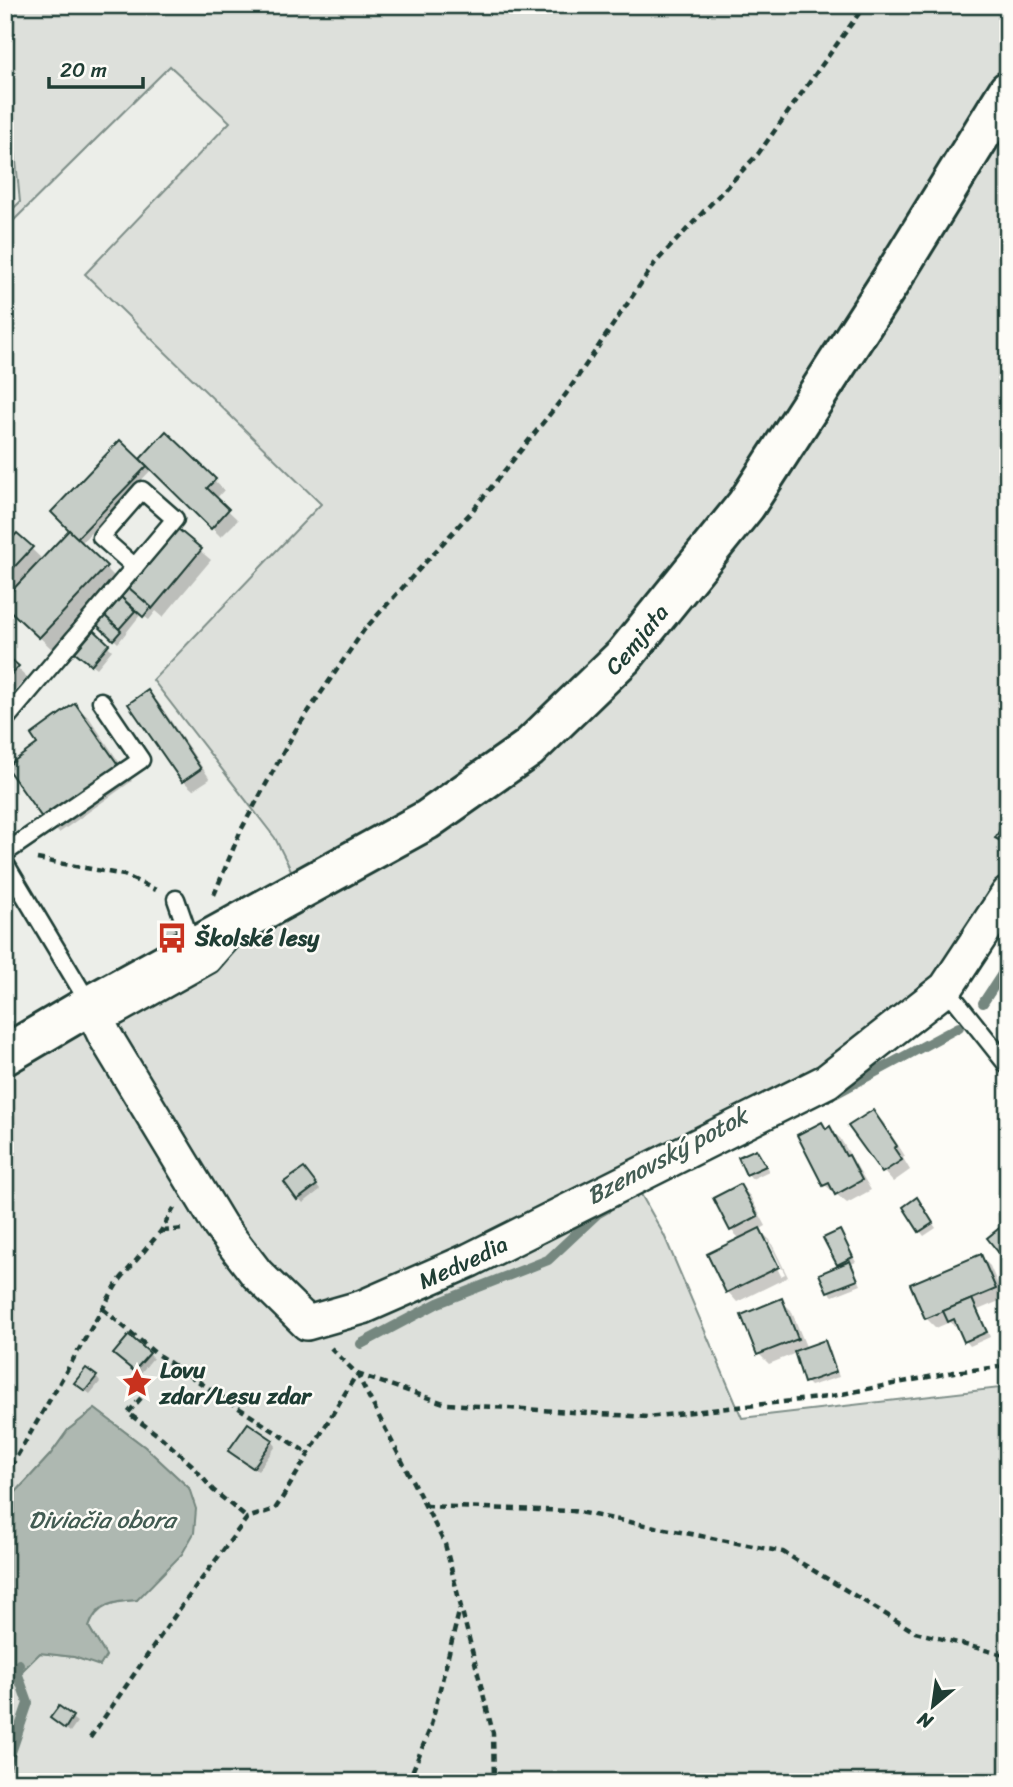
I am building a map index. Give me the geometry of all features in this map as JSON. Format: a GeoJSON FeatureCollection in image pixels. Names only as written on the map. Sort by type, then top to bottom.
{"type":"FeatureCollection","features":[{"type":"Feature","properties":{"kind":"main road","name":"Cemjata"},"geometry":{"type":"LineString","coordinates":[[5,1055],[53,1026],[94,1012],[193,948],[427,820],[528,749],[624,656],[746,505],[890,282],[1008,91]]}},
{"type":"Feature","properties":{"kind":"street","name":"Medvedia"},"geometry":{"type":"LineString","coordinates":[[94,1012],[105,1036],[220,1226],[257,1274],[307,1324],[363,1307],[470,1259],[827,1081],[946,988],[1008,894]]}},
{"type":"Feature","properties":{"kind":"lane"},"geometry":{"type":"LineString","coordinates":[[5,720],[175,519],[142,490],[102,537],[135,566]]}},
{"type":"Feature","properties":{"kind":"lane"},"geometry":{"type":"LineString","coordinates":[[5,853],[141,760],[101,701]]}},
{"type":"Feature","properties":{"kind":"lane"},"geometry":{"type":"LineString","coordinates":[[5,863],[94,1012],[118,1016],[211,964],[254,915]]}},
{"type":"Feature","properties":{"kind":"lane"},"geometry":{"type":"LineString","coordinates":[[176,899],[193,948]]}},
{"type":"Feature","properties":{"kind":"lane"},"geometry":{"type":"LineString","coordinates":[[946,988],[1008,1066]]}},
{"type":"Feature","properties":{"kind":"path"},"geometry":{"type":"LineString","coordinates":[[193,948],[241,830],[295,731],[364,630],[473,510],[566,394],[655,263],[758,154],[863,6]]}},
{"type":"Feature","properties":{"kind":"path"},"geometry":{"type":"LineString","coordinates":[[27,858],[124,875],[176,899]]}},
{"type":"Feature","properties":{"kind":"path"},"geometry":{"type":"LineString","coordinates":[[5,1477],[118,1282],[162,1231]]}},
{"type":"Feature","properties":{"kind":"path"},"geometry":{"type":"LineString","coordinates":[[103,1309],[155,1353],[309,1454]]}},
{"type":"Feature","properties":{"kind":"path"},"geometry":{"type":"LineString","coordinates":[[357,1374],[447,1404],[648,1417],[827,1398],[954,1373],[1008,1366]]}},
{"type":"Feature","properties":{"kind":"path"},"geometry":{"type":"LineString","coordinates":[[90,1738],[178,1611],[247,1518],[275,1509],[357,1374]]}},
{"type":"Feature","properties":{"kind":"path"},"geometry":{"type":"LineString","coordinates":[[357,1374],[445,1544],[493,1733],[494,1782]]}},
{"type":"Feature","properties":{"kind":"path"},"geometry":{"type":"LineString","coordinates":[[141,1398],[128,1413],[162,1438],[192,1465],[213,1490],[247,1518]]}},
{"type":"Feature","properties":{"kind":"path"},"geometry":{"type":"LineString","coordinates":[[425,1506],[573,1511],[783,1552],[915,1632],[1008,1656]]}},
{"type":"Feature","properties":{"kind":"path"},"geometry":{"type":"LineString","coordinates":[[408,1782],[430,1729],[460,1607]]}},
{"type":"Feature","properties":{"kind":"shaded area"},"geometry":{"type":"Polygon","coordinates":[[[5,5],[1008,5],[1008,900],[863,1057],[625,1166],[664,1235],[742,1418],[1008,1387],[1008,1782],[5,1782],[5,1678],[18,1675],[40,1653],[74,1657],[100,1665],[106,1656],[89,1627],[92,1619],[108,1605],[137,1600],[189,1488],[145,1447],[95,1409],[68,1430],[50,1455],[5,1504],[5,1033],[294,876],[275,838],[153,680],[321,504],[85,274],[230,122],[170,66],[5,229],[5,216],[20,202],[5,48],[5,5]]]}},
{"type":"Feature","properties":{"kind":"shaded area"},"geometry":{"type":"Polygon","coordinates":[[[5,48],[20,202],[5,216],[5,48]]]}},
{"type":"Feature","properties":{"kind":"shaded area"},"geometry":{"type":"Polygon","coordinates":[[[170,65],[230,122],[85,274],[321,504],[153,680],[275,838],[294,876],[5,1033],[5,229],[170,65]]]}},
{"type":"Feature","properties":{"kind":"water","name":"Diviačia obora"},"geometry":{"type":"Polygon","coordinates":[[[95,1409],[145,1447],[189,1488],[196,1509],[194,1533],[182,1554],[137,1600],[114,1603],[96,1613],[89,1627],[106,1656],[100,1666],[74,1657],[40,1653],[18,1675],[7,1679],[5,1504],[50,1455],[68,1430],[95,1409]]]}},
{"type":"Feature","properties":{"kind":"building"},"geometry":{"type":"Polygon","coordinates":[[[166,431],[216,479],[207,488],[229,509],[211,529],[140,459],[166,431]]]}},
{"type":"Feature","properties":{"kind":"building"},"geometry":{"type":"Polygon","coordinates":[[[120,440],[147,466],[77,538],[51,512],[120,440]]]}},
{"type":"Feature","properties":{"kind":"building"},"geometry":{"type":"Polygon","coordinates":[[[178,529],[202,549],[152,609],[129,588],[178,529]]]}},
{"type":"Feature","properties":{"kind":"building"},"geometry":{"type":"Polygon","coordinates":[[[69,530],[107,566],[39,638],[5,606],[5,598],[69,530]]]}},
{"type":"Feature","properties":{"kind":"building"},"geometry":{"type":"Polygon","coordinates":[[[17,533],[33,547],[5,577],[5,546],[17,533]]]}},
{"type":"Feature","properties":{"kind":"building"},"geometry":{"type":"Polygon","coordinates":[[[129,588],[151,607],[143,617],[121,597],[129,588]]]}},
{"type":"Feature","properties":{"kind":"building"},"geometry":{"type":"Polygon","coordinates":[[[121,597],[135,611],[119,629],[105,616],[121,597]]]}},
{"type":"Feature","properties":{"kind":"building"},"geometry":{"type":"Polygon","coordinates":[[[105,616],[121,631],[113,640],[97,625],[105,616]]]}},
{"type":"Feature","properties":{"kind":"building"},"geometry":{"type":"Polygon","coordinates":[[[94,630],[109,644],[91,665],[75,652],[94,630]]]}},
{"type":"Feature","properties":{"kind":"building"},"geometry":{"type":"Polygon","coordinates":[[[5,654],[19,666],[5,681],[5,654]]]}},
{"type":"Feature","properties":{"kind":"building"},"geometry":{"type":"Polygon","coordinates":[[[148,690],[201,769],[182,782],[128,704],[148,690]]]}},
{"type":"Feature","properties":{"kind":"building"},"geometry":{"type":"Polygon","coordinates":[[[75,703],[119,766],[43,819],[6,767],[37,744],[31,735],[75,703]]]}},
{"type":"Feature","properties":{"kind":"building"},"geometry":{"type":"Polygon","coordinates":[[[1004,823],[1008,826],[1008,845],[995,838],[1004,823]]]}},
{"type":"Feature","properties":{"kind":"building"},"geometry":{"type":"Polygon","coordinates":[[[176,916],[183,927],[168,936],[161,925],[176,916]]]}},
{"type":"Feature","properties":{"kind":"building"},"geometry":{"type":"Polygon","coordinates":[[[873,1110],[897,1146],[894,1148],[902,1160],[882,1173],[848,1126],[873,1110]]]}},
{"type":"Feature","properties":{"kind":"building"},"geometry":{"type":"Polygon","coordinates":[[[822,1122],[826,1129],[830,1126],[862,1180],[835,1195],[829,1183],[823,1186],[797,1135],[822,1122]]]}},
{"type":"Feature","properties":{"kind":"building"},"geometry":{"type":"Polygon","coordinates":[[[756,1149],[766,1166],[746,1175],[738,1157],[756,1149]]]}},
{"type":"Feature","properties":{"kind":"building"},"geometry":{"type":"Polygon","coordinates":[[[304,1168],[317,1185],[297,1200],[284,1182],[304,1168]]]}},
{"type":"Feature","properties":{"kind":"building"},"geometry":{"type":"Polygon","coordinates":[[[740,1184],[758,1216],[730,1231],[713,1198],[740,1184]]]}},
{"type":"Feature","properties":{"kind":"building"},"geometry":{"type":"Polygon","coordinates":[[[917,1197],[933,1223],[919,1232],[903,1207],[917,1197]]]}},
{"type":"Feature","properties":{"kind":"building"},"geometry":{"type":"Polygon","coordinates":[[[1008,1221],[1008,1254],[1003,1258],[987,1238],[1008,1221]]]}},
{"type":"Feature","properties":{"kind":"building"},"geometry":{"type":"Polygon","coordinates":[[[760,1228],[779,1267],[726,1293],[707,1254],[760,1228]]]}},
{"type":"Feature","properties":{"kind":"building"},"geometry":{"type":"Polygon","coordinates":[[[840,1230],[853,1257],[837,1265],[823,1238],[840,1230]]]}},
{"type":"Feature","properties":{"kind":"building"},"geometry":{"type":"Polygon","coordinates":[[[981,1254],[996,1289],[925,1319],[910,1284],[981,1254]]]}},
{"type":"Feature","properties":{"kind":"building"},"geometry":{"type":"Polygon","coordinates":[[[850,1261],[858,1280],[827,1292],[819,1274],[850,1261]]]}},
{"type":"Feature","properties":{"kind":"building"},"geometry":{"type":"Polygon","coordinates":[[[782,1298],[798,1339],[757,1355],[741,1315],[782,1298]]]}},
{"type":"Feature","properties":{"kind":"building"},"geometry":{"type":"Polygon","coordinates":[[[972,1299],[987,1332],[964,1342],[954,1319],[948,1322],[943,1311],[972,1299]]]}},
{"type":"Feature","properties":{"kind":"building"},"geometry":{"type":"Polygon","coordinates":[[[129,1335],[150,1353],[134,1371],[113,1354],[129,1335]]]}},
{"type":"Feature","properties":{"kind":"building"},"geometry":{"type":"Polygon","coordinates":[[[825,1340],[836,1372],[804,1383],[794,1351],[825,1340]]]}},
{"type":"Feature","properties":{"kind":"building"},"geometry":{"type":"Polygon","coordinates":[[[86,1368],[97,1376],[85,1391],[74,1383],[86,1368]]]}},
{"type":"Feature","properties":{"kind":"building"},"geometry":{"type":"Polygon","coordinates":[[[248,1423],[273,1440],[253,1468],[228,1451],[248,1423]]]}},
{"type":"Feature","properties":{"kind":"building"},"geometry":{"type":"Polygon","coordinates":[[[59,1706],[73,1716],[65,1729],[50,1718],[59,1706]]]}},
{"type":"Feature","properties":{"kind":"waterway","name":"Bzenovský potok"},"geometry":{"type":"LineString","coordinates":[[983,1003],[1008,965]]}},
{"type":"Feature","properties":{"kind":"waterway","name":"Bzenovský potok"},"geometry":{"type":"LineString","coordinates":[[829,1097],[959,1027]]}},
{"type":"Feature","properties":{"kind":"waterway","name":"Bzenovský potok"},"geometry":{"type":"LineString","coordinates":[[361,1344],[438,1303],[548,1260],[597,1214],[606,1209]]}},
{"type":"Feature","properties":{"kind":"waterway","name":"Bzenovský potok"},"geometry":{"type":"LineString","coordinates":[[5,1770],[28,1703],[18,1675],[19,1664]]}},
{"type":"Feature","properties":{"kind":"place","name":"Školské lesy"},"geometry":{"type":"Point","coordinates":[172,938]}},
{"type":"Feature","properties":{"kind":"place","name":"Lovu zdar/Lesu zdar"},"geometry":{"type":"Point","coordinates":[137,1383]}}]}
